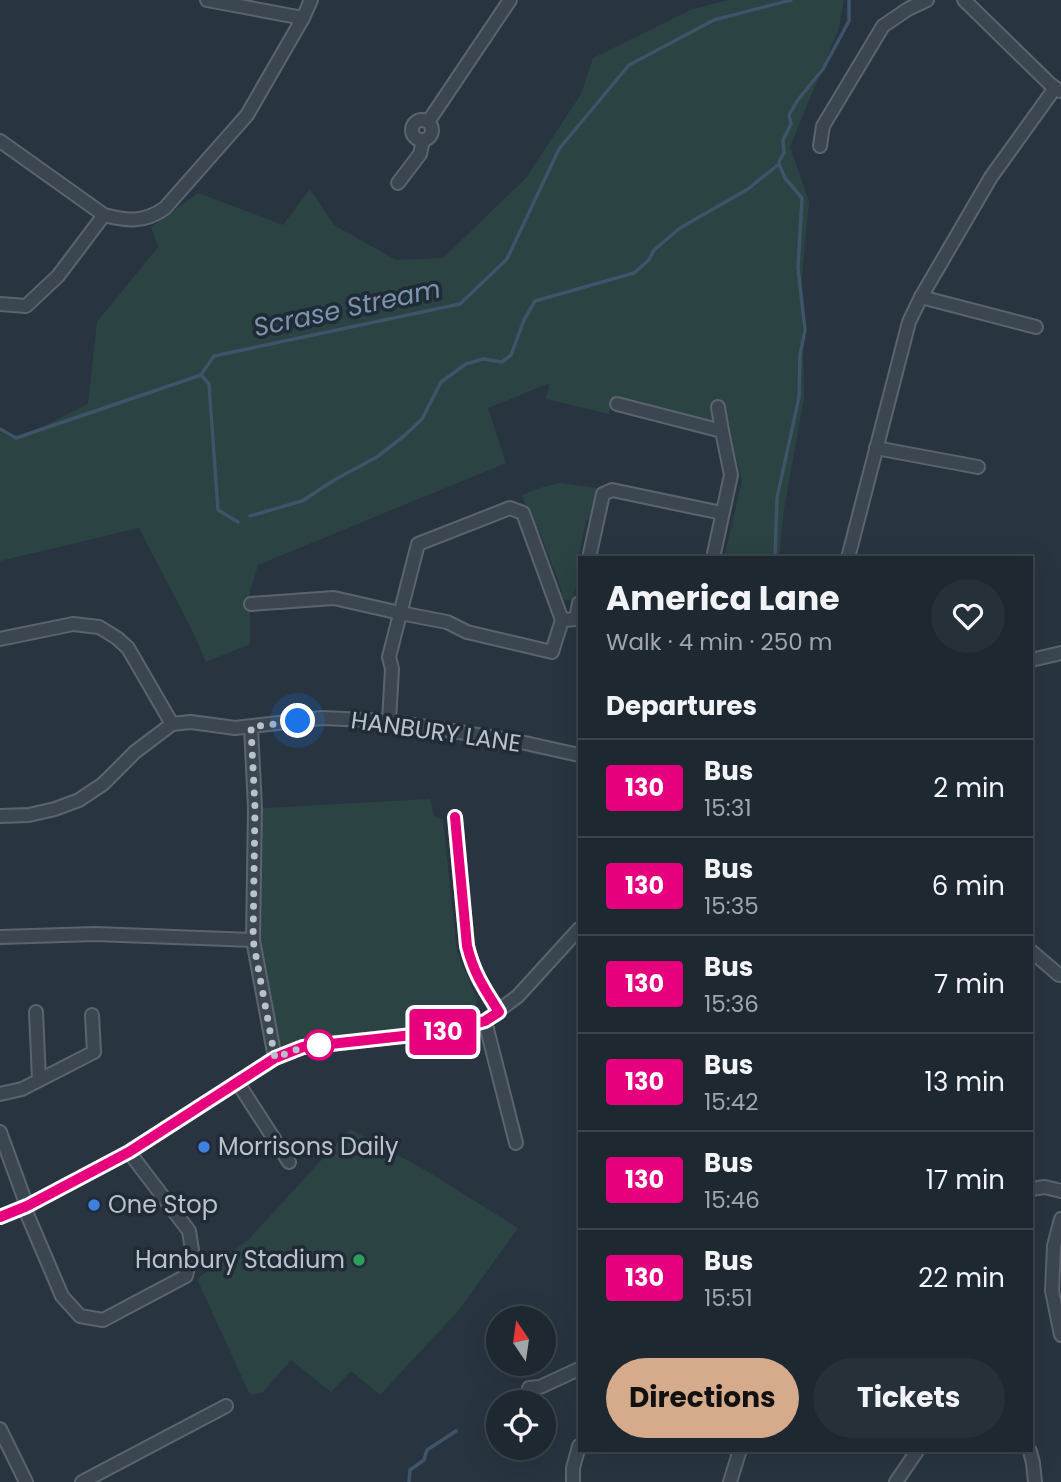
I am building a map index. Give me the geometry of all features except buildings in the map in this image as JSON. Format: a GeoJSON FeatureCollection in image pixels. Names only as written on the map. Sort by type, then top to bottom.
{"type":"FeatureCollection","features":[{"type":"Feature","properties":{"kind":"street"},"geometry":{"type":"LineString","coordinates":[[207,0],[303,18]]}},
{"type":"Feature","properties":{"kind":"street"},"geometry":{"type":"LineString","coordinates":[[0,141],[104,215],[136,220],[155,215],[165,208],[202,168],[247,115],[311,0]]}},
{"type":"Feature","properties":{"kind":"street"},"geometry":{"type":"LineString","coordinates":[[398,183],[420,154],[423,140],[413,134],[414,124],[421,120],[428,122],[510,0]]}},
{"type":"Feature","properties":{"kind":"street"},"geometry":{"type":"LineString","coordinates":[[820,146],[823,126],[883,26],[927,0]]}},
{"type":"Feature","properties":{"kind":"street"},"geometry":{"type":"LineString","coordinates":[[849,556],[909,322],[991,177],[1058,90],[964,0]]}},
{"type":"Feature","properties":{"kind":"street"},"geometry":{"type":"LineString","coordinates":[[0,304],[26,306],[58,276],[104,215]]}},
{"type":"Feature","properties":{"kind":"street"},"geometry":{"type":"LineString","coordinates":[[921,297],[1036,327]]}},
{"type":"Feature","properties":{"kind":"street"},"geometry":{"type":"LineString","coordinates":[[617,404],[722,431]]}},
{"type":"Feature","properties":{"kind":"street"},"geometry":{"type":"LineString","coordinates":[[713,556],[731,475],[718,407]]}},
{"type":"Feature","properties":{"kind":"street"},"geometry":{"type":"LineString","coordinates":[[876,449],[978,467]]}},
{"type":"Feature","properties":{"kind":"street"},"geometry":{"type":"LineString","coordinates":[[589,556],[603,494],[612,490],[722,513]]}},
{"type":"Feature","properties":{"kind":"street"},"geometry":{"type":"LineString","coordinates":[[251,604],[334,598],[400,613],[447,622],[467,632],[552,652],[562,620],[523,513],[510,508],[418,544],[400,613],[389,657],[392,668],[389,721]]}},
{"type":"Feature","properties":{"kind":"street"},"geometry":{"type":"LineString","coordinates":[[562,620],[578,619]]}},
{"type":"Feature","properties":{"kind":"street"},"geometry":{"type":"LineString","coordinates":[[0,639],[74,624],[99,628],[128,648],[172,724],[135,752],[103,784],[79,800],[29,815],[0,816]]}},
{"type":"Feature","properties":{"kind":"street"},"geometry":{"type":"LineString","coordinates":[[1033,660],[1061,653]]}},
{"type":"Feature","properties":{"kind":"street","name":"HANBURY LANE"},"geometry":{"type":"LineString","coordinates":[[172,724],[191,722],[235,728],[322,718],[389,721],[516,741],[578,755]]}},
{"type":"Feature","properties":{"kind":"street"},"geometry":{"type":"LineString","coordinates":[[251,727],[255,808],[253,940],[275,1058]]}},
{"type":"Feature","properties":{"kind":"street"},"geometry":{"type":"LineString","coordinates":[[455,817],[467,946],[472,966],[482,987],[499,1012]]}},
{"type":"Feature","properties":{"kind":"street"},"geometry":{"type":"LineString","coordinates":[[0,1217],[25,1207],[129,1152],[275,1058],[303,1047],[449,1031],[485,1021],[518,996],[578,930]]}},
{"type":"Feature","properties":{"kind":"street"},"geometry":{"type":"LineString","coordinates":[[0,937],[95,934],[253,940]]}},
{"type":"Feature","properties":{"kind":"street"},"geometry":{"type":"LineString","coordinates":[[1033,953],[1059,975]]}},
{"type":"Feature","properties":{"kind":"street"},"geometry":{"type":"LineString","coordinates":[[36,1013],[39,1079]]}},
{"type":"Feature","properties":{"kind":"street"},"geometry":{"type":"LineString","coordinates":[[0,1094],[22,1089],[94,1052],[92,1014]]}},
{"type":"Feature","properties":{"kind":"street"},"geometry":{"type":"LineString","coordinates":[[485,1021],[516,1143]]}},
{"type":"Feature","properties":{"kind":"street"},"geometry":{"type":"LineString","coordinates":[[238,1083],[289,1161]]}},
{"type":"Feature","properties":{"kind":"street"},"geometry":{"type":"LineString","coordinates":[[0,1132],[25,1207],[62,1296],[80,1316],[103,1320],[186,1276],[192,1251],[188,1231],[129,1152]]}},
{"type":"Feature","properties":{"kind":"street"},"geometry":{"type":"LineString","coordinates":[[1033,1189],[1045,1187],[1061,1191]]}},
{"type":"Feature","properties":{"kind":"street"},"geometry":{"type":"LineString","coordinates":[[1061,1219],[1054,1246],[1052,1291],[1061,1335]]}},
{"type":"Feature","properties":{"kind":"street"},"geometry":{"type":"LineString","coordinates":[[529,1388],[540,1387],[578,1369]]}},
{"type":"Feature","properties":{"kind":"street"},"geometry":{"type":"LineString","coordinates":[[82,1482],[226,1406]]}},
{"type":"Feature","properties":{"kind":"street"},"geometry":{"type":"LineString","coordinates":[[0,1429],[26,1482]]}},
{"type":"Feature","properties":{"kind":"street"},"geometry":{"type":"LineString","coordinates":[[573,1482],[573,1468],[578,1450]]}},
{"type":"Feature","properties":{"kind":"street"},"geometry":{"type":"LineString","coordinates":[[730,1482],[738,1452]]}},
{"type":"Feature","properties":{"kind":"street"},"geometry":{"type":"LineString","coordinates":[[895,1482],[916,1452]]}},
{"type":"Feature","properties":{"kind":"street"},"geometry":{"type":"LineString","coordinates":[[1030,1452],[1035,1482]]}},
{"type":"Feature","properties":{"kind":"green space"},"geometry":{"type":"Polygon","coordinates":[[[728,0],[844,0],[839,28],[790,147],[809,201],[802,277],[804,398],[784,509],[779,556],[724,556],[742,481],[728,427],[613,398],[609,414],[546,399],[550,383],[488,408],[506,463],[258,565],[250,591],[250,644],[206,662],[139,528],[0,561],[0,432],[16,440],[88,404],[97,322],[158,247],[151,227],[198,193],[283,225],[310,189],[334,225],[396,260],[443,258],[526,178],[581,94],[593,58],[690,10],[728,0]]]}},
{"type":"Feature","properties":{"kind":"green space"},"geometry":{"type":"Polygon","coordinates":[[[560,483],[597,488],[578,556],[578,577],[573,601],[562,599],[560,595],[563,593],[522,495],[560,483]]]}},
{"type":"Feature","properties":{"kind":"green space"},"geometry":{"type":"Polygon","coordinates":[[[430,799],[434,816],[443,820],[457,952],[477,999],[474,1015],[445,1027],[303,1041],[279,1050],[256,940],[263,808],[430,799]]]}},
{"type":"Feature","properties":{"kind":"green space","name":"Hanbury Stadium"},"geometry":{"type":"Polygon","coordinates":[[[350,1129],[425,1170],[518,1228],[459,1310],[380,1395],[351,1371],[331,1392],[291,1360],[262,1393],[250,1395],[197,1279],[248,1240],[350,1129]]]}},
{"type":"Feature","properties":{"kind":"waterway","name":"Scrase Stream"},"geometry":{"type":"LineString","coordinates":[[201,375],[214,356],[460,304],[507,259],[559,149],[629,65],[714,20],[791,0]]}},
{"type":"Feature","properties":{"kind":"waterway"},"geometry":{"type":"LineString","coordinates":[[250,516],[302,501],[377,457],[422,419],[441,382],[466,364],[483,359],[502,362],[511,355],[524,320],[535,301],[634,273],[649,260],[654,250],[680,228],[748,189],[779,164],[784,153],[783,140],[791,124],[789,115],[823,69],[849,21],[849,0]]}},
{"type":"Feature","properties":{"kind":"waterway"},"geometry":{"type":"LineString","coordinates":[[775,556],[777,498],[799,397],[800,355],[805,330],[798,268],[802,198],[785,178],[779,164]]}},
{"type":"Feature","properties":{"kind":"waterway"},"geometry":{"type":"LineString","coordinates":[[201,375],[209,384],[218,510],[238,522]]}},
{"type":"Feature","properties":{"kind":"waterway"},"geometry":{"type":"LineString","coordinates":[[0,429],[16,438],[201,375]]}},
{"type":"Feature","properties":{"kind":"waterway"},"geometry":{"type":"LineString","coordinates":[[409,1482],[410,1470],[424,1460],[427,1450],[456,1431]]}},
{"type":"Feature","properties":{"kind":"bus line","name":"130"},"geometry":{"type":"LineString","coordinates":[[0,1217],[27,1206],[129,1152],[275,1058],[303,1047],[449,1031],[485,1021],[499,1012],[482,987],[472,966],[467,946],[455,817]]}},
{"type":"Feature","properties":{"kind":"place","name":"Morrisons Daily"},"geometry":{"type":"Point","coordinates":[204,1147]}},
{"type":"Feature","properties":{"kind":"place","name":"One Stop"},"geometry":{"type":"Point","coordinates":[94,1205]}},
{"type":"Feature","properties":{"kind":"place","name":"Hanbury Stadium"},"geometry":{"type":"Point","coordinates":[359,1260]}},
{"type":"Feature","properties":{"kind":"route"},"geometry":{"type":"LineString","coordinates":[[298,721],[251,727],[255,808],[253,940],[275,1058],[303,1047],[327,1044],[319,1045]]}}]}
